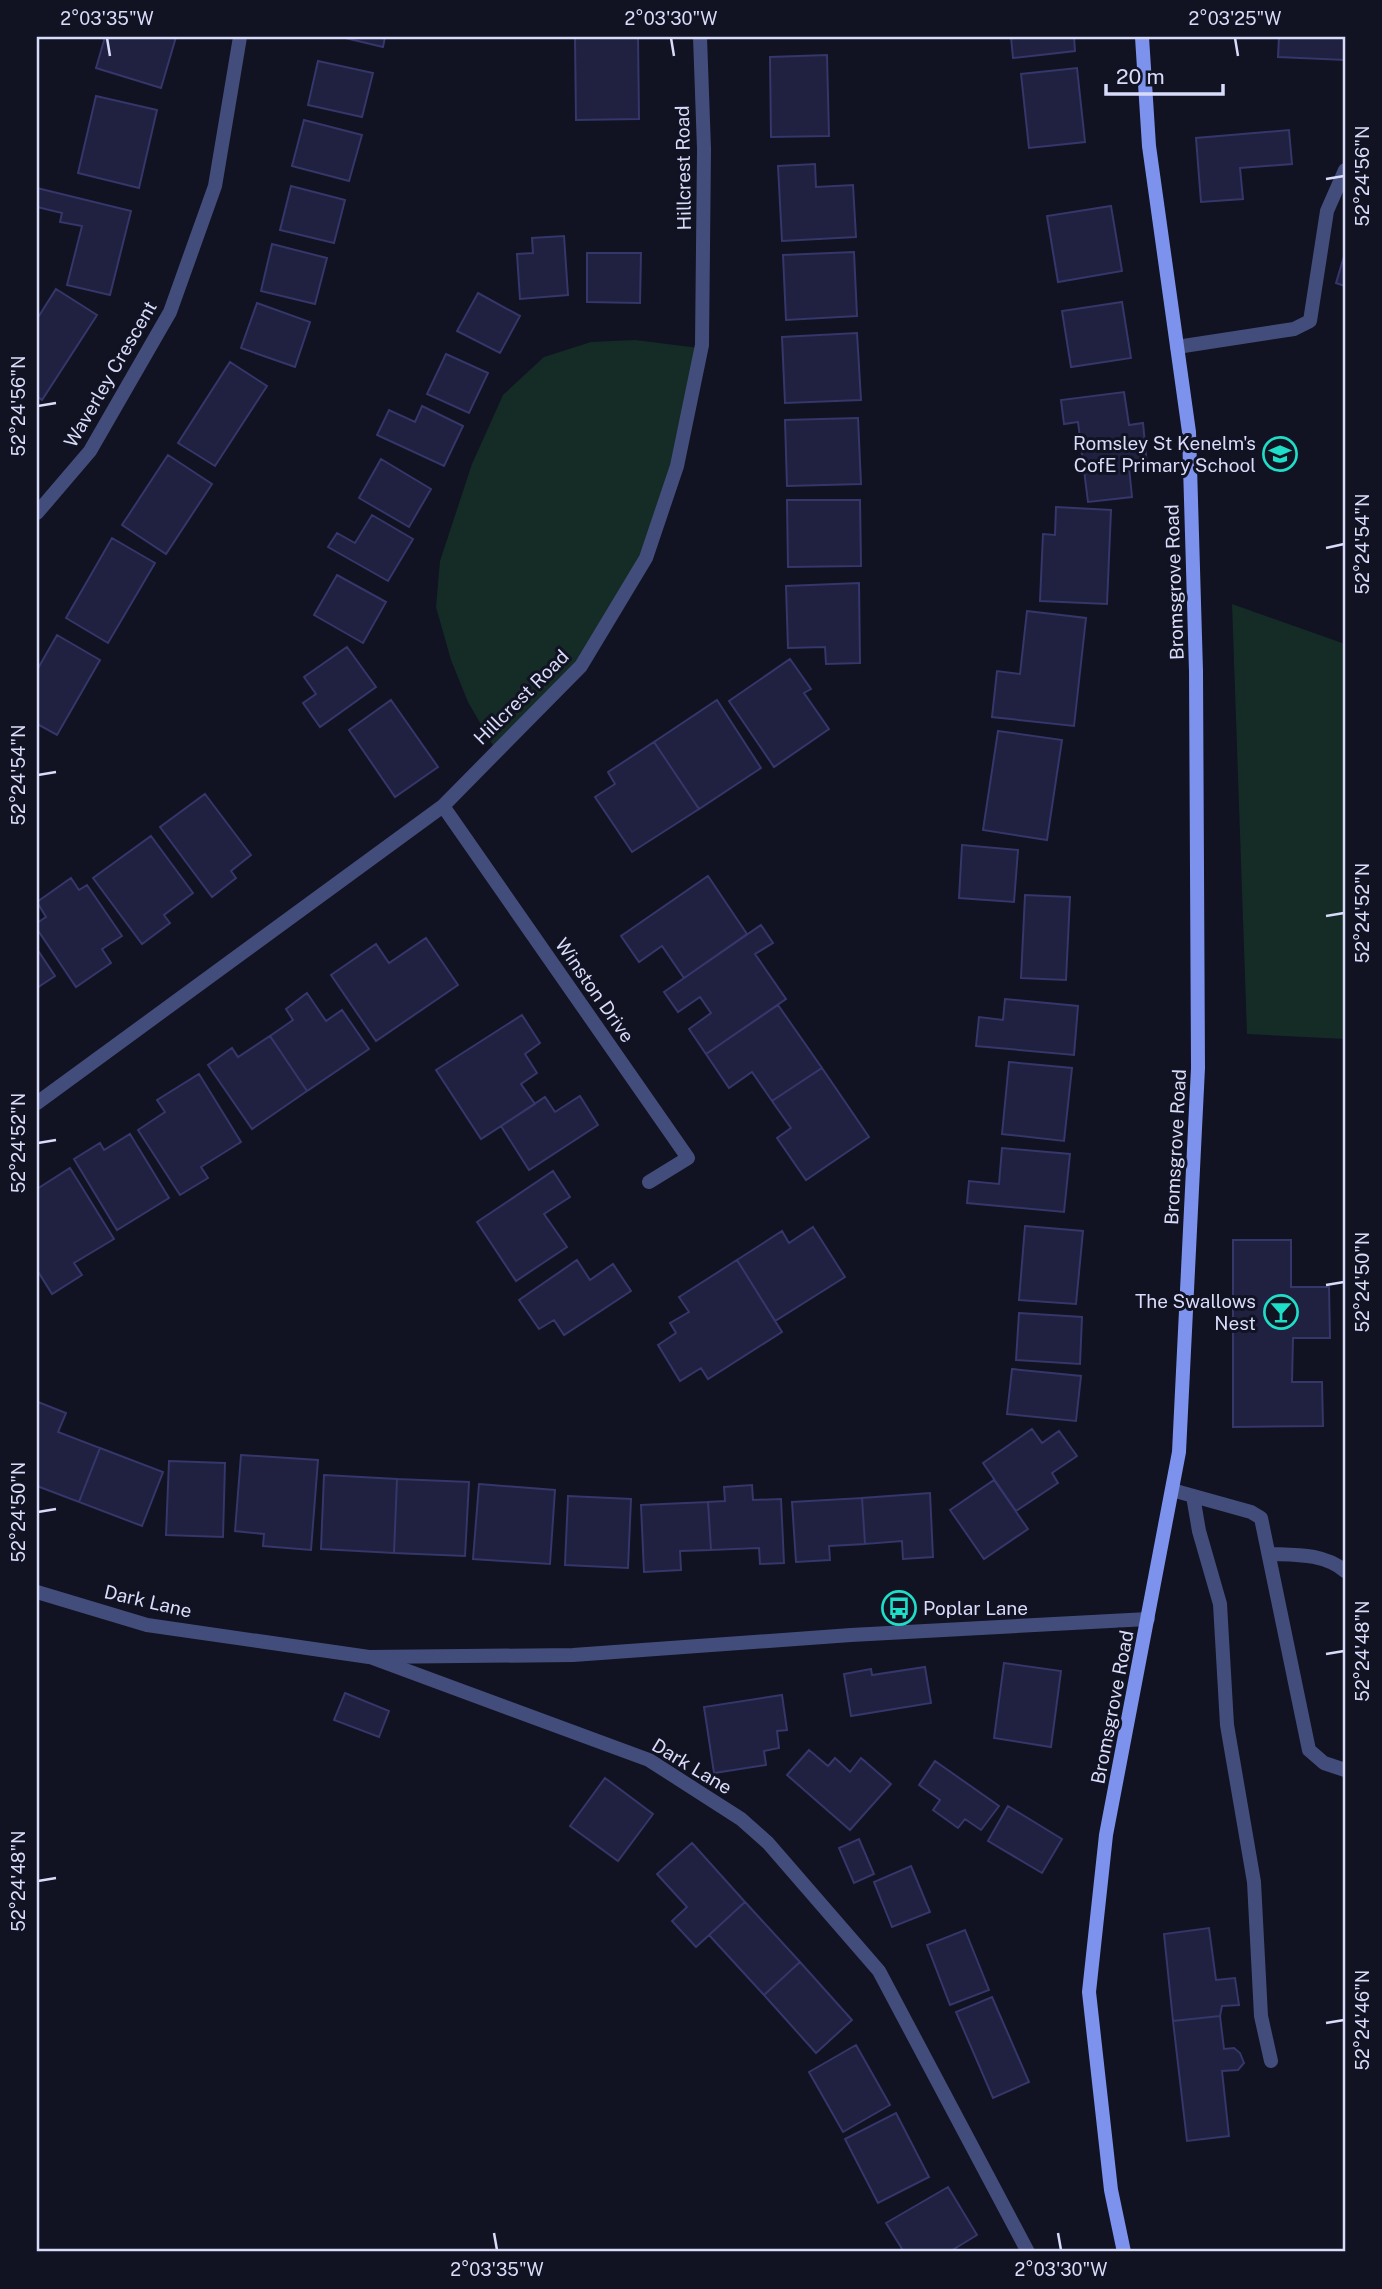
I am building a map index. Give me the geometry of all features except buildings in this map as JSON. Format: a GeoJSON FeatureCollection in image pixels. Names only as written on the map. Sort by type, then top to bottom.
{"type":"FeatureCollection","features":[{"type":"Feature","properties":{"kind":"main road","name":"Bromsgrove Road"},"geometry":{"type":"LineString","coordinates":[[1124,2252],[1111,2190],[1089,1993],[1106,1835],[1179,1452],[1198,1068],[1196,657],[1189,432],[1149,146],[1142,37]]}},
{"type":"Feature","properties":{"kind":"street","name":"Waverley Crescent"},"geometry":{"type":"LineString","coordinates":[[37,513],[90,452],[170,312],[215,186],[240,37]]}},
{"type":"Feature","properties":{"kind":"street","name":"Hillcrest Road"},"geometry":{"type":"LineString","coordinates":[[37,1103],[443,806],[582,666],[646,558],[668,492],[702,345],[704,149],[700,37]]}},
{"type":"Feature","properties":{"kind":"street"},"geometry":{"type":"LineString","coordinates":[[1177,347],[1294,329],[1310,321],[1327,211],[1345,170]]}},
{"type":"Feature","properties":{"kind":"street","name":"Winston Drive"},"geometry":{"type":"LineString","coordinates":[[443,806],[688,1158],[649,1182]]}},
{"type":"Feature","properties":{"kind":"street"},"geometry":{"type":"LineString","coordinates":[[1172,1490],[1251,1512],[1261,1518],[1309,1750],[1324,1762],[1345,1770]]}},
{"type":"Feature","properties":{"kind":"street"},"geometry":{"type":"LineString","coordinates":[[1193,1496],[1199,1531],[1220,1604],[1227,1724],[1254,1882],[1261,2016],[1271,2061]]}},
{"type":"Feature","properties":{"kind":"street"},"geometry":{"type":"LineString","coordinates":[[1269,1555],[1308,1555],[1336,1563],[1345,1571]]}},
{"type":"Feature","properties":{"kind":"street","name":"Dark Lane"},"geometry":{"type":"LineString","coordinates":[[37,1592],[147,1625],[369,1657],[649,1760],[741,1819],[768,1843],[879,1971],[1027,2252]]}},
{"type":"Feature","properties":{"kind":"street"},"geometry":{"type":"LineString","coordinates":[[369,1657],[573,1655],[851,1635],[1148,1619]]}},
{"type":"Feature","properties":{"kind":"green space"},"geometry":{"type":"Polygon","coordinates":[[[635,340],[699,348],[674,464],[642,556],[579,663],[494,747],[468,702],[451,660],[436,607],[440,561],[472,464],[503,395],[544,357],[591,342],[635,340]]]}},
{"type":"Feature","properties":{"kind":"green space"},"geometry":{"type":"Polygon","coordinates":[[[1232,604],[1345,644],[1345,1039],[1247,1034],[1232,604]]]}},
{"type":"Feature","properties":{"kind":"place","name":"Romsley St Kenelm's CofE Primary School"},"geometry":{"type":"Point","coordinates":[1280,454]}},
{"type":"Feature","properties":{"kind":"place","name":"The Swallows Nest"},"geometry":{"type":"Point","coordinates":[1281,1312]}},
{"type":"Feature","properties":{"kind":"place","name":"Poplar Lane"},"geometry":{"type":"Point","coordinates":[899,1608]}}]}
